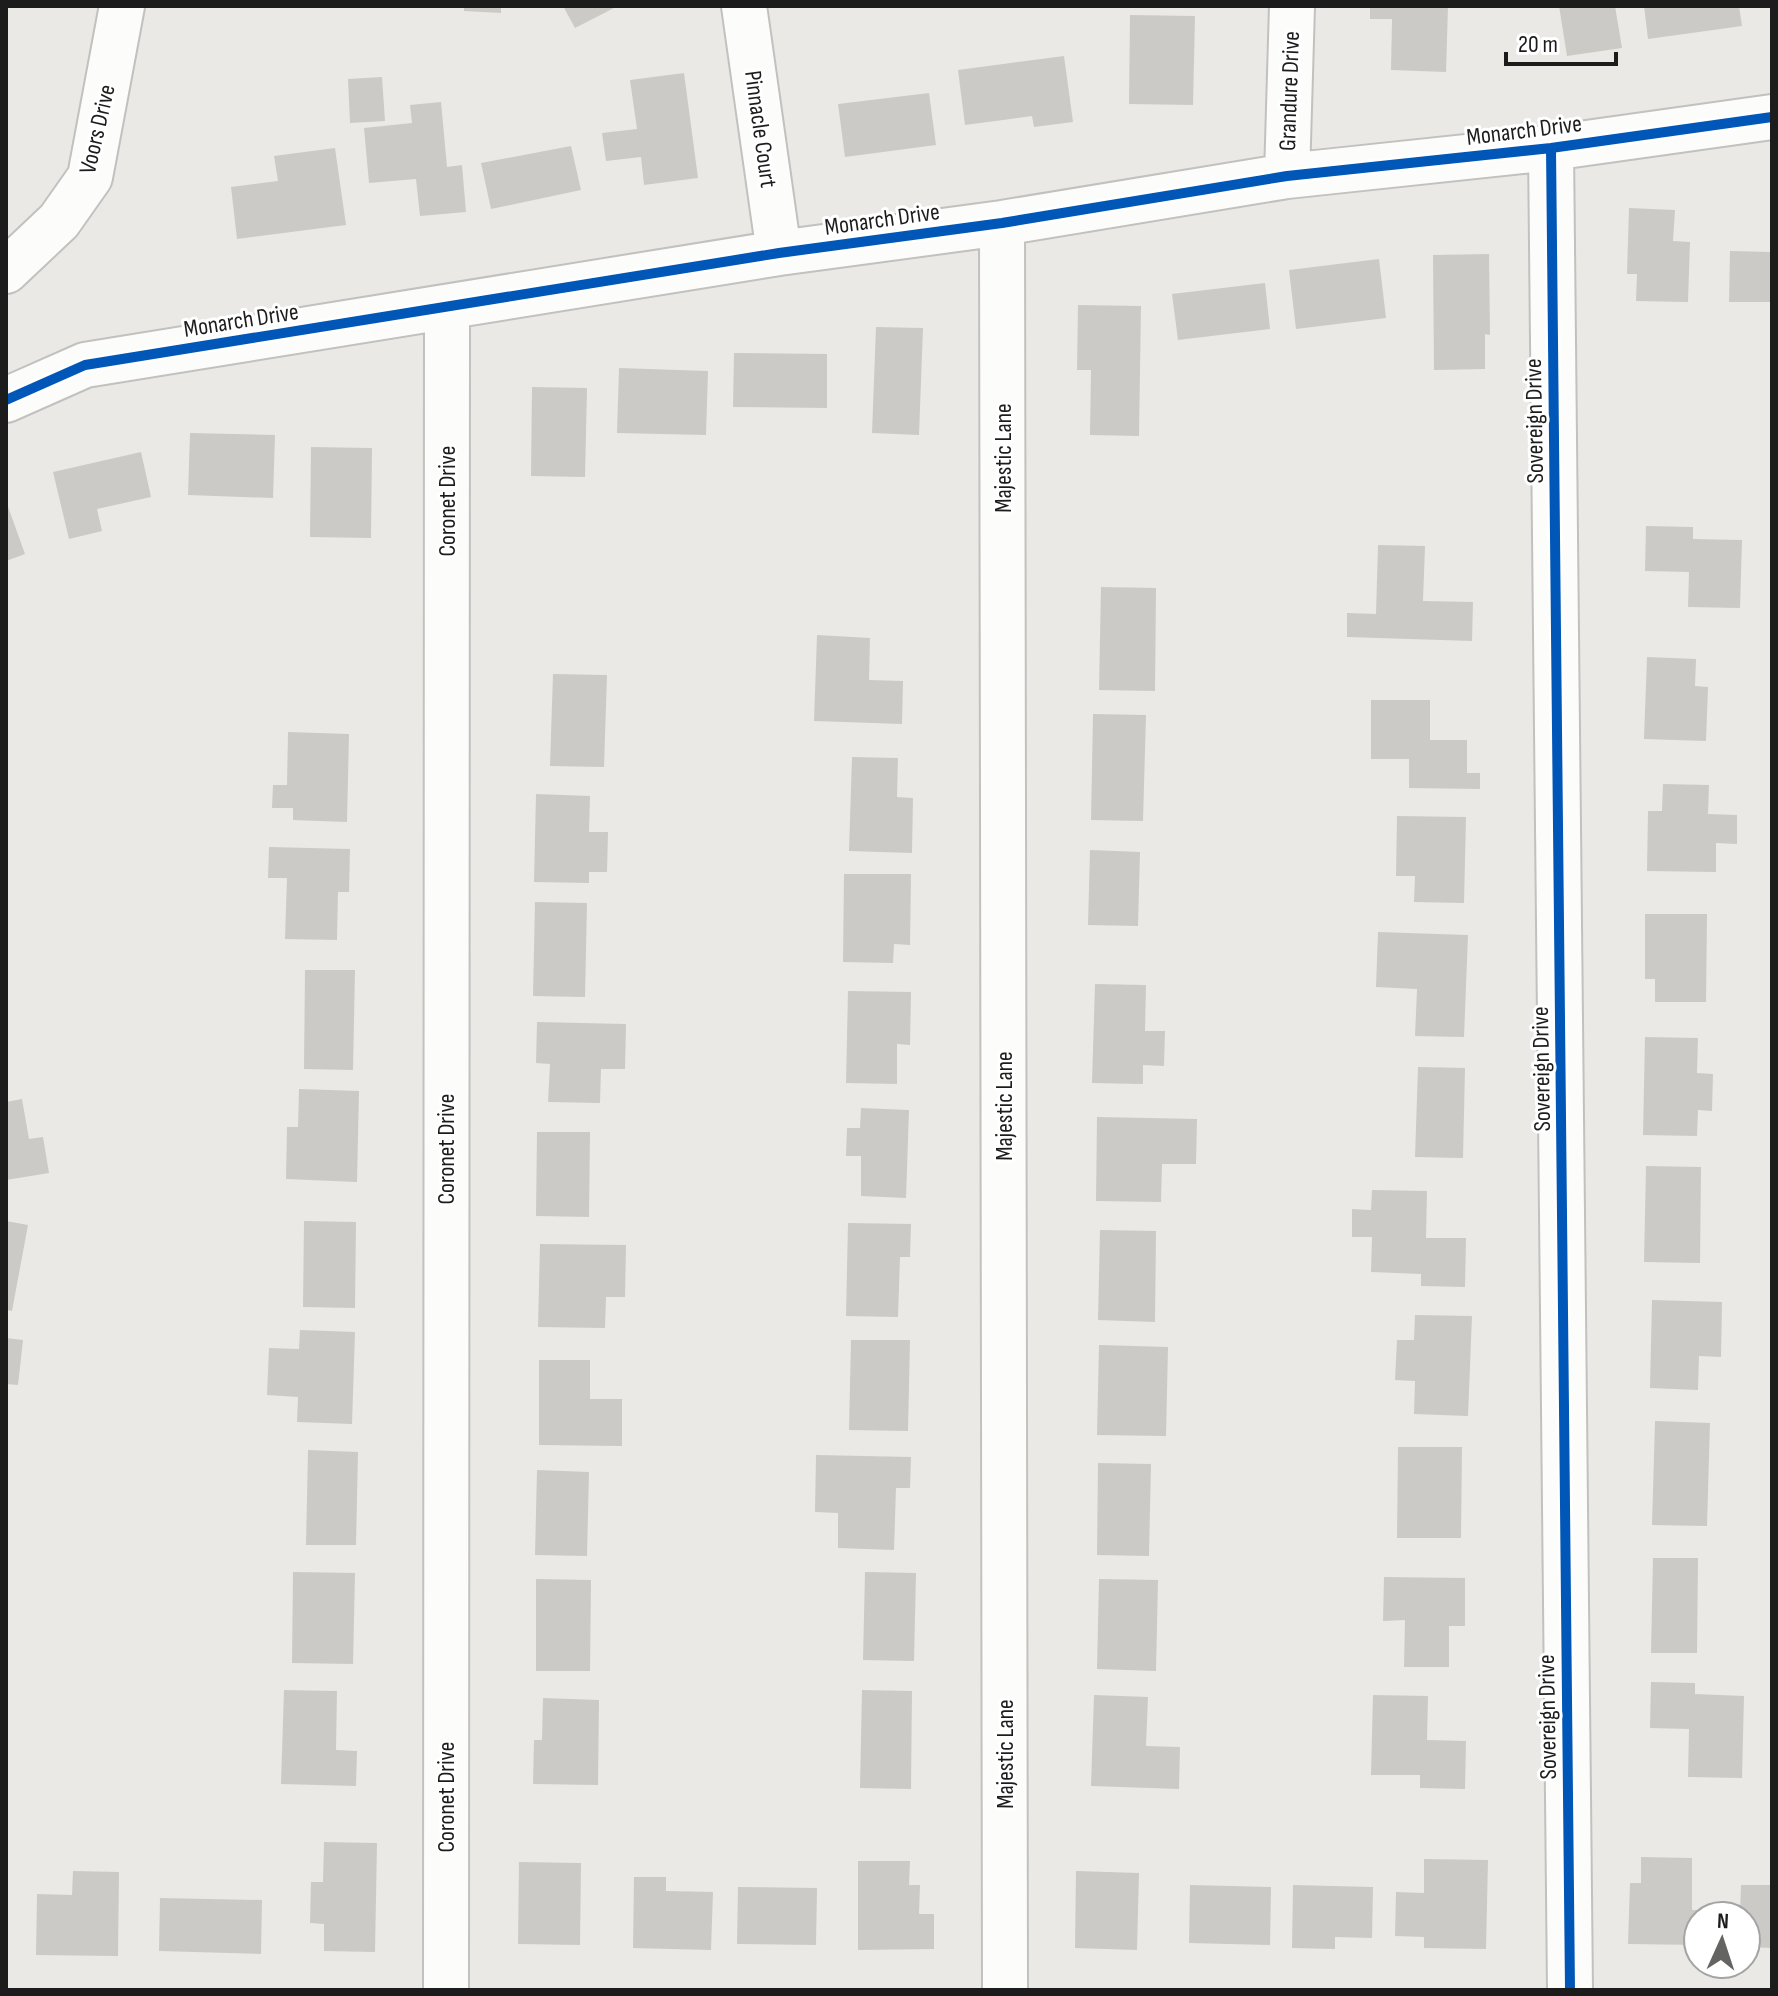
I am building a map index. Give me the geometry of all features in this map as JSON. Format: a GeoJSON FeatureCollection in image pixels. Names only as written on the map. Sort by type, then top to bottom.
{"type":"FeatureCollection","features":[{"type":"Feature","properties":{"kind":"street","name":"Voors Drive"},"geometry":{"type":"LineString","coordinates":[[6,271],[59,221],[90,177],[122,6]]}},
{"type":"Feature","properties":{"kind":"street","name":"Pinnacle Court"},"geometry":{"type":"LineString","coordinates":[[744,6],[779,253]]}},
{"type":"Feature","properties":{"kind":"street","name":"Grandure Drive"},"geometry":{"type":"LineString","coordinates":[[1287,176],[1292,6]]}},
{"type":"Feature","properties":{"kind":"street","name":"Monarch Drive"},"geometry":{"type":"LineString","coordinates":[[6,400],[85,365],[779,253],[1002,223],[1287,176],[1551,148],[1772,117]]}},
{"type":"Feature","properties":{"kind":"street","name":"Sovereign Drive"},"geometry":{"type":"LineString","coordinates":[[1551,148],[1570,1990]]}},
{"type":"Feature","properties":{"kind":"street","name":"Majestic Lane"},"geometry":{"type":"LineString","coordinates":[[1002,223],[1005,1990]]}},
{"type":"Feature","properties":{"kind":"street","name":"Coronet Drive"},"geometry":{"type":"LineString","coordinates":[[446,1990],[447,307]]}},
{"type":"Feature","properties":{"kind":"building"},"geometry":{"type":"Polygon","coordinates":[[[464,6],[501,6],[501,13],[464,11],[464,6]]]}},
{"type":"Feature","properties":{"kind":"building"},"geometry":{"type":"Polygon","coordinates":[[[563,6],[618,6],[575,28],[563,6]]]}},
{"type":"Feature","properties":{"kind":"building"},"geometry":{"type":"Polygon","coordinates":[[[1370,6],[1448,6],[1446,72],[1391,70],[1392,19],[1370,19],[1370,6]]]}},
{"type":"Feature","properties":{"kind":"building"},"geometry":{"type":"Polygon","coordinates":[[[1559,6],[1615,6],[1622,48],[1567,56],[1559,6]]]}},
{"type":"Feature","properties":{"kind":"building"},"geometry":{"type":"Polygon","coordinates":[[[1644,6],[1739,6],[1742,26],[1648,39],[1644,6]]]}},
{"type":"Feature","properties":{"kind":"building"},"geometry":{"type":"Polygon","coordinates":[[[1130,15],[1195,16],[1193,105],[1129,104],[1130,15]]]}},
{"type":"Feature","properties":{"kind":"building"},"geometry":{"type":"Polygon","coordinates":[[[1064,56],[1073,122],[1034,127],[1032,116],[965,125],[958,70],[1064,56]]]}},
{"type":"Feature","properties":{"kind":"building"},"geometry":{"type":"Polygon","coordinates":[[[684,73],[698,178],[644,185],[641,157],[606,161],[602,133],[637,129],[630,80],[684,73]]]}},
{"type":"Feature","properties":{"kind":"building"},"geometry":{"type":"Polygon","coordinates":[[[382,77],[385,121],[350,123],[348,79],[382,77]]]}},
{"type":"Feature","properties":{"kind":"building"},"geometry":{"type":"Polygon","coordinates":[[[929,93],[936,145],[845,157],[838,104],[929,93]]]}},
{"type":"Feature","properties":{"kind":"building"},"geometry":{"type":"Polygon","coordinates":[[[441,102],[447,167],[462,165],[466,212],[420,216],[416,179],[369,183],[364,128],[412,123],[410,105],[441,102]]]}},
{"type":"Feature","properties":{"kind":"building"},"geometry":{"type":"Polygon","coordinates":[[[571,146],[581,190],[491,209],[481,163],[571,146]]]}},
{"type":"Feature","properties":{"kind":"building"},"geometry":{"type":"Polygon","coordinates":[[[335,148],[346,225],[237,239],[231,187],[278,181],[274,156],[335,148]]]}},
{"type":"Feature","properties":{"kind":"building"},"geometry":{"type":"Polygon","coordinates":[[[1629,208],[1675,210],[1673,241],[1690,242],[1688,302],[1636,301],[1637,274],[1627,274],[1629,208]]]}},
{"type":"Feature","properties":{"kind":"building"},"geometry":{"type":"Polygon","coordinates":[[[1730,251],[1772,252],[1772,302],[1729,302],[1730,251]]]}},
{"type":"Feature","properties":{"kind":"building"},"geometry":{"type":"Polygon","coordinates":[[[1489,254],[1490,335],[1485,334],[1485,369],[1434,370],[1433,255],[1489,254]]]}},
{"type":"Feature","properties":{"kind":"building"},"geometry":{"type":"Polygon","coordinates":[[[1379,259],[1386,318],[1296,329],[1289,270],[1379,259]]]}},
{"type":"Feature","properties":{"kind":"building"},"geometry":{"type":"Polygon","coordinates":[[[1265,283],[1270,329],[1178,340],[1172,294],[1265,283]]]}},
{"type":"Feature","properties":{"kind":"building"},"geometry":{"type":"Polygon","coordinates":[[[1078,305],[1141,306],[1139,436],[1090,435],[1091,370],[1077,370],[1078,305]]]}},
{"type":"Feature","properties":{"kind":"building"},"geometry":{"type":"Polygon","coordinates":[[[876,327],[923,328],[919,435],[872,433],[876,327]]]}},
{"type":"Feature","properties":{"kind":"building"},"geometry":{"type":"Polygon","coordinates":[[[734,353],[827,354],[827,408],[733,407],[734,353]]]}},
{"type":"Feature","properties":{"kind":"building"},"geometry":{"type":"Polygon","coordinates":[[[619,368],[708,371],[706,435],[617,433],[619,368]]]}},
{"type":"Feature","properties":{"kind":"building"},"geometry":{"type":"Polygon","coordinates":[[[532,387],[587,388],[585,477],[531,476],[532,387]]]}},
{"type":"Feature","properties":{"kind":"building"},"geometry":{"type":"Polygon","coordinates":[[[190,433],[275,435],[273,498],[188,495],[190,433]]]}},
{"type":"Feature","properties":{"kind":"building"},"geometry":{"type":"Polygon","coordinates":[[[311,447],[372,448],[371,538],[310,537],[311,447]]]}},
{"type":"Feature","properties":{"kind":"building"},"geometry":{"type":"Polygon","coordinates":[[[141,452],[151,497],[97,509],[102,531],[69,539],[53,472],[141,452]]]}},
{"type":"Feature","properties":{"kind":"building"},"geometry":{"type":"Polygon","coordinates":[[[6,501],[25,554],[6,561],[6,501]]]}},
{"type":"Feature","properties":{"kind":"building"},"geometry":{"type":"Polygon","coordinates":[[[1646,526],[1693,527],[1693,539],[1742,540],[1740,608],[1688,607],[1689,572],[1645,571],[1646,526]]]}},
{"type":"Feature","properties":{"kind":"building"},"geometry":{"type":"Polygon","coordinates":[[[1378,545],[1425,546],[1423,601],[1473,602],[1472,641],[1347,637],[1347,613],[1376,614],[1378,545]]]}},
{"type":"Feature","properties":{"kind":"building"},"geometry":{"type":"Polygon","coordinates":[[[1101,587],[1156,588],[1155,691],[1099,690],[1101,587]]]}},
{"type":"Feature","properties":{"kind":"building"},"geometry":{"type":"Polygon","coordinates":[[[817,635],[870,638],[869,680],[903,681],[902,724],[814,721],[817,635]]]}},
{"type":"Feature","properties":{"kind":"building"},"geometry":{"type":"Polygon","coordinates":[[[1647,657],[1696,659],[1695,686],[1708,687],[1706,741],[1644,739],[1647,657]]]}},
{"type":"Feature","properties":{"kind":"building"},"geometry":{"type":"Polygon","coordinates":[[[553,674],[607,675],[604,767],[550,766],[553,674]]]}},
{"type":"Feature","properties":{"kind":"building"},"geometry":{"type":"Polygon","coordinates":[[[1371,700],[1430,700],[1430,740],[1467,740],[1467,773],[1480,773],[1480,789],[1409,788],[1409,759],[1371,759],[1371,700]]]}},
{"type":"Feature","properties":{"kind":"building"},"geometry":{"type":"Polygon","coordinates":[[[1093,714],[1146,715],[1143,821],[1091,820],[1093,714]]]}},
{"type":"Feature","properties":{"kind":"building"},"geometry":{"type":"Polygon","coordinates":[[[288,732],[349,734],[347,822],[293,820],[293,808],[272,808],[273,785],[287,785],[288,732]]]}},
{"type":"Feature","properties":{"kind":"building"},"geometry":{"type":"Polygon","coordinates":[[[852,757],[898,758],[897,797],[913,798],[912,853],[849,851],[852,757]]]}},
{"type":"Feature","properties":{"kind":"building"},"geometry":{"type":"Polygon","coordinates":[[[1663,784],[1709,785],[1708,814],[1737,815],[1737,844],[1716,843],[1716,872],[1647,871],[1648,811],[1662,811],[1663,784]]]}},
{"type":"Feature","properties":{"kind":"building"},"geometry":{"type":"Polygon","coordinates":[[[536,794],[590,796],[589,832],[608,832],[607,872],[589,872],[589,883],[534,882],[536,794]]]}},
{"type":"Feature","properties":{"kind":"building"},"geometry":{"type":"Polygon","coordinates":[[[1397,816],[1466,817],[1464,903],[1414,902],[1415,876],[1396,876],[1397,816]]]}},
{"type":"Feature","properties":{"kind":"building"},"geometry":{"type":"Polygon","coordinates":[[[269,847],[350,849],[349,892],[338,892],[337,940],[285,939],[287,878],[268,878],[269,847]]]}},
{"type":"Feature","properties":{"kind":"building"},"geometry":{"type":"Polygon","coordinates":[[[1090,850],[1140,852],[1138,926],[1088,925],[1090,850]]]}},
{"type":"Feature","properties":{"kind":"building"},"geometry":{"type":"Polygon","coordinates":[[[844,874],[911,874],[910,945],[894,944],[893,963],[843,962],[844,874]]]}},
{"type":"Feature","properties":{"kind":"building"},"geometry":{"type":"Polygon","coordinates":[[[535,902],[587,903],[585,997],[533,996],[535,902]]]}},
{"type":"Feature","properties":{"kind":"building"},"geometry":{"type":"Polygon","coordinates":[[[1645,914],[1707,914],[1706,1002],[1655,1002],[1655,979],[1645,979],[1645,914]]]}},
{"type":"Feature","properties":{"kind":"building"},"geometry":{"type":"Polygon","coordinates":[[[1378,932],[1468,935],[1464,1037],[1415,1036],[1417,989],[1376,987],[1378,932]]]}},
{"type":"Feature","properties":{"kind":"building"},"geometry":{"type":"Polygon","coordinates":[[[305,970],[355,970],[353,1070],[304,1069],[305,970]]]}},
{"type":"Feature","properties":{"kind":"building"},"geometry":{"type":"Polygon","coordinates":[[[1095,984],[1146,985],[1145,1031],[1165,1031],[1164,1066],[1143,1065],[1143,1084],[1092,1083],[1095,984]]]}},
{"type":"Feature","properties":{"kind":"building"},"geometry":{"type":"Polygon","coordinates":[[[848,991],[911,992],[910,1045],[897,1044],[897,1084],[846,1083],[848,991]]]}},
{"type":"Feature","properties":{"kind":"building"},"geometry":{"type":"Polygon","coordinates":[[[537,1022],[626,1024],[625,1069],[601,1069],[600,1103],[548,1102],[550,1064],[536,1063],[537,1022]]]}},
{"type":"Feature","properties":{"kind":"building"},"geometry":{"type":"Polygon","coordinates":[[[1645,1037],[1698,1038],[1697,1073],[1713,1074],[1712,1111],[1698,1110],[1697,1136],[1643,1135],[1645,1037]]]}},
{"type":"Feature","properties":{"kind":"building"},"geometry":{"type":"Polygon","coordinates":[[[1418,1067],[1465,1068],[1463,1158],[1415,1157],[1418,1067]]]}},
{"type":"Feature","properties":{"kind":"building"},"geometry":{"type":"Polygon","coordinates":[[[299,1089],[359,1091],[357,1182],[286,1179],[287,1127],[298,1127],[299,1089]]]}},
{"type":"Feature","properties":{"kind":"building"},"geometry":{"type":"Polygon","coordinates":[[[22,1099],[29,1139],[43,1137],[49,1173],[6,1180],[6,1102],[22,1099]]]}},
{"type":"Feature","properties":{"kind":"building"},"geometry":{"type":"Polygon","coordinates":[[[861,1108],[909,1110],[906,1198],[861,1196],[861,1156],[846,1156],[847,1128],[860,1128],[861,1108]]]}},
{"type":"Feature","properties":{"kind":"building"},"geometry":{"type":"Polygon","coordinates":[[[1097,1117],[1197,1119],[1196,1164],[1162,1164],[1161,1202],[1096,1201],[1097,1117]]]}},
{"type":"Feature","properties":{"kind":"building"},"geometry":{"type":"Polygon","coordinates":[[[537,1132],[590,1132],[589,1217],[536,1216],[537,1132]]]}},
{"type":"Feature","properties":{"kind":"building"},"geometry":{"type":"Polygon","coordinates":[[[1646,1166],[1701,1167],[1700,1263],[1644,1262],[1646,1166]]]}},
{"type":"Feature","properties":{"kind":"building"},"geometry":{"type":"Polygon","coordinates":[[[1372,1190],[1427,1191],[1426,1238],[1466,1238],[1465,1287],[1421,1286],[1421,1274],[1371,1272],[1372,1237],[1352,1237],[1352,1209],[1371,1210],[1372,1190]]]}},
{"type":"Feature","properties":{"kind":"building"},"geometry":{"type":"Polygon","coordinates":[[[6,1221],[28,1225],[12,1311],[6,1310],[6,1221]]]}},
{"type":"Feature","properties":{"kind":"building"},"geometry":{"type":"Polygon","coordinates":[[[304,1221],[356,1222],[355,1308],[303,1307],[304,1221]]]}},
{"type":"Feature","properties":{"kind":"building"},"geometry":{"type":"Polygon","coordinates":[[[848,1223],[911,1224],[910,1257],[900,1257],[898,1317],[846,1316],[848,1223]]]}},
{"type":"Feature","properties":{"kind":"building"},"geometry":{"type":"Polygon","coordinates":[[[1100,1230],[1156,1231],[1155,1322],[1098,1320],[1100,1230]]]}},
{"type":"Feature","properties":{"kind":"building"},"geometry":{"type":"Polygon","coordinates":[[[540,1244],[626,1245],[625,1297],[606,1297],[605,1328],[538,1327],[540,1244]]]}},
{"type":"Feature","properties":{"kind":"building"},"geometry":{"type":"Polygon","coordinates":[[[1652,1300],[1722,1302],[1721,1357],[1699,1356],[1698,1390],[1650,1388],[1652,1300]]]}},
{"type":"Feature","properties":{"kind":"building"},"geometry":{"type":"Polygon","coordinates":[[[1415,1315],[1472,1316],[1468,1416],[1414,1414],[1415,1381],[1395,1380],[1397,1340],[1414,1340],[1415,1315]]]}},
{"type":"Feature","properties":{"kind":"building"},"geometry":{"type":"Polygon","coordinates":[[[300,1330],[355,1332],[352,1424],[297,1422],[298,1397],[267,1395],[269,1348],[299,1349],[300,1330]]]}},
{"type":"Feature","properties":{"kind":"building"},"geometry":{"type":"Polygon","coordinates":[[[6,1338],[23,1340],[18,1385],[6,1384],[6,1338]]]}},
{"type":"Feature","properties":{"kind":"building"},"geometry":{"type":"Polygon","coordinates":[[[851,1340],[910,1340],[908,1431],[849,1430],[851,1340]]]}},
{"type":"Feature","properties":{"kind":"building"},"geometry":{"type":"Polygon","coordinates":[[[1099,1345],[1168,1347],[1166,1436],[1097,1435],[1099,1345]]]}},
{"type":"Feature","properties":{"kind":"building"},"geometry":{"type":"Polygon","coordinates":[[[539,1360],[590,1360],[590,1399],[622,1399],[622,1446],[539,1445],[539,1360]]]}},
{"type":"Feature","properties":{"kind":"building"},"geometry":{"type":"Polygon","coordinates":[[[1655,1421],[1710,1423],[1707,1526],[1652,1525],[1655,1421]]]}},
{"type":"Feature","properties":{"kind":"building"},"geometry":{"type":"Polygon","coordinates":[[[1398,1447],[1462,1447],[1461,1538],[1397,1538],[1398,1447]]]}},
{"type":"Feature","properties":{"kind":"building"},"geometry":{"type":"Polygon","coordinates":[[[308,1450],[358,1452],[356,1545],[306,1545],[308,1450]]]}},
{"type":"Feature","properties":{"kind":"building"},"geometry":{"type":"Polygon","coordinates":[[[816,1455],[911,1457],[910,1488],[896,1488],[894,1550],[838,1548],[838,1513],[815,1512],[816,1455]]]}},
{"type":"Feature","properties":{"kind":"building"},"geometry":{"type":"Polygon","coordinates":[[[1098,1463],[1151,1464],[1149,1556],[1097,1555],[1098,1463]]]}},
{"type":"Feature","properties":{"kind":"building"},"geometry":{"type":"Polygon","coordinates":[[[537,1470],[589,1472],[587,1556],[535,1555],[537,1470]]]}},
{"type":"Feature","properties":{"kind":"building"},"geometry":{"type":"Polygon","coordinates":[[[1653,1558],[1698,1558],[1697,1653],[1651,1653],[1653,1558]]]}},
{"type":"Feature","properties":{"kind":"building"},"geometry":{"type":"Polygon","coordinates":[[[293,1572],[355,1573],[353,1664],[292,1663],[293,1572]]]}},
{"type":"Feature","properties":{"kind":"building"},"geometry":{"type":"Polygon","coordinates":[[[865,1572],[916,1573],[914,1661],[863,1660],[865,1572]]]}},
{"type":"Feature","properties":{"kind":"building"},"geometry":{"type":"Polygon","coordinates":[[[1384,1577],[1465,1578],[1465,1626],[1449,1626],[1449,1667],[1404,1667],[1405,1620],[1383,1621],[1384,1577]]]}},
{"type":"Feature","properties":{"kind":"building"},"geometry":{"type":"Polygon","coordinates":[[[536,1579],[591,1580],[590,1671],[536,1671],[536,1579]]]}},
{"type":"Feature","properties":{"kind":"building"},"geometry":{"type":"Polygon","coordinates":[[[1099,1579],[1158,1580],[1156,1671],[1097,1669],[1099,1579]]]}},
{"type":"Feature","properties":{"kind":"building"},"geometry":{"type":"Polygon","coordinates":[[[1651,1682],[1695,1683],[1695,1694],[1744,1696],[1742,1778],[1688,1777],[1689,1729],[1650,1728],[1651,1682]]]}},
{"type":"Feature","properties":{"kind":"building"},"geometry":{"type":"Polygon","coordinates":[[[284,1690],[337,1691],[336,1750],[357,1751],[356,1786],[281,1784],[284,1690]]]}},
{"type":"Feature","properties":{"kind":"building"},"geometry":{"type":"Polygon","coordinates":[[[862,1690],[912,1691],[911,1789],[860,1788],[862,1690]]]}},
{"type":"Feature","properties":{"kind":"building"},"geometry":{"type":"Polygon","coordinates":[[[1094,1695],[1148,1697],[1146,1746],[1180,1747],[1179,1789],[1091,1786],[1094,1695]]]}},
{"type":"Feature","properties":{"kind":"building"},"geometry":{"type":"Polygon","coordinates":[[[1373,1695],[1428,1696],[1427,1740],[1466,1741],[1465,1789],[1420,1788],[1420,1775],[1371,1775],[1373,1695]]]}},
{"type":"Feature","properties":{"kind":"building"},"geometry":{"type":"Polygon","coordinates":[[[543,1698],[599,1700],[598,1785],[533,1784],[534,1740],[542,1740],[543,1698]]]}},
{"type":"Feature","properties":{"kind":"building"},"geometry":{"type":"Polygon","coordinates":[[[324,1842],[377,1843],[375,1952],[324,1951],[324,1924],[310,1923],[311,1882],[323,1882],[324,1842]]]}},
{"type":"Feature","properties":{"kind":"building"},"geometry":{"type":"Polygon","coordinates":[[[1641,1857],[1692,1858],[1692,1900],[1682,1900],[1682,1945],[1628,1944],[1630,1883],[1641,1883],[1641,1857]]]}},
{"type":"Feature","properties":{"kind":"building"},"geometry":{"type":"Polygon","coordinates":[[[1424,1859],[1488,1860],[1486,1949],[1424,1948],[1424,1937],[1395,1936],[1396,1892],[1424,1893],[1424,1859]]]}},
{"type":"Feature","properties":{"kind":"building"},"geometry":{"type":"Polygon","coordinates":[[[858,1861],[910,1861],[909,1885],[920,1885],[919,1914],[934,1914],[934,1949],[858,1950],[858,1861]]]}},
{"type":"Feature","properties":{"kind":"building"},"geometry":{"type":"Polygon","coordinates":[[[519,1862],[581,1863],[580,1945],[518,1944],[519,1862]]]}},
{"type":"Feature","properties":{"kind":"building"},"geometry":{"type":"Polygon","coordinates":[[[73,1871],[119,1872],[118,1956],[36,1955],[37,1894],[72,1895],[73,1871]]]}},
{"type":"Feature","properties":{"kind":"building"},"geometry":{"type":"Polygon","coordinates":[[[1076,1871],[1139,1873],[1137,1950],[1075,1948],[1076,1871]]]}},
{"type":"Feature","properties":{"kind":"building"},"geometry":{"type":"Polygon","coordinates":[[[634,1877],[666,1877],[666,1891],[713,1892],[711,1950],[633,1948],[634,1877]]]}},
{"type":"Feature","properties":{"kind":"building"},"geometry":{"type":"Polygon","coordinates":[[[1190,1885],[1271,1887],[1270,1945],[1189,1943],[1190,1885]]]}},
{"type":"Feature","properties":{"kind":"building"},"geometry":{"type":"Polygon","coordinates":[[[1293,1885],[1373,1887],[1372,1938],[1335,1937],[1335,1949],[1292,1948],[1293,1885]]]}},
{"type":"Feature","properties":{"kind":"building"},"geometry":{"type":"Polygon","coordinates":[[[1741,1885],[1772,1885],[1772,1948],[1762,1948],[1762,1900],[1741,1900],[1741,1885]]]}},
{"type":"Feature","properties":{"kind":"building"},"geometry":{"type":"Polygon","coordinates":[[[738,1887],[817,1888],[816,1945],[737,1944],[738,1887]]]}},
{"type":"Feature","properties":{"kind":"building"},"geometry":{"type":"Polygon","coordinates":[[[160,1898],[262,1900],[261,1954],[159,1951],[160,1898]]]}},
{"type":"Feature","properties":{"kind":"cycle path"},"geometry":{"type":"LineString","coordinates":[[6,400],[85,365],[779,253],[1002,223],[1287,176],[1551,148],[1772,117]]}},
{"type":"Feature","properties":{"kind":"cycle path"},"geometry":{"type":"LineString","coordinates":[[1551,148],[1570,1990]]}}]}
